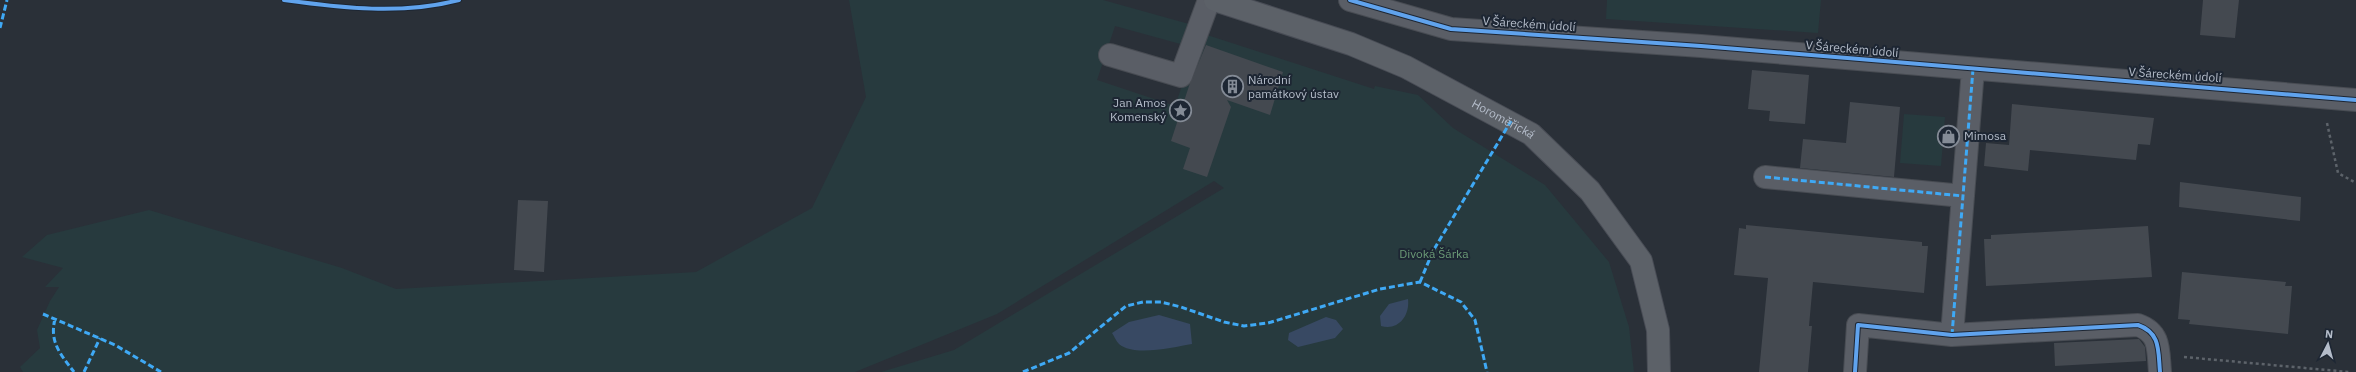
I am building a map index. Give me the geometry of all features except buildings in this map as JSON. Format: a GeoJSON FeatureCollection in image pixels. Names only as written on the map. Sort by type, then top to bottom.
{"type":"FeatureCollection","features":[{"type":"Feature","properties":{"kind":"main road","name":"Horoměřická"},"geometry":{"type":"LineString","coordinates":[[1214,0],[1357,46],[1406,67],[1531,134],[1590,191],[1641,261],[1658,330],[1659,372]]}},
{"type":"Feature","properties":{"kind":"street"},"geometry":{"type":"LineString","coordinates":[[1110,54],[1181,76],[1208,0]]}},
{"type":"Feature","properties":{"kind":"street","name":"V Šáreckém údolí"},"geometry":{"type":"LineString","coordinates":[[1350,0],[1451,29],[1709,46],[2356,100]]}},
{"type":"Feature","properties":{"kind":"street"},"geometry":{"type":"LineString","coordinates":[[1952,334],[1973,69]]}},
{"type":"Feature","properties":{"kind":"street"},"geometry":{"type":"LineString","coordinates":[[1765,177],[1963,196]]}},
{"type":"Feature","properties":{"kind":"street"},"geometry":{"type":"LineString","coordinates":[[1855,372],[1858,325],[1952,334],[2138,325],[2146,328],[2154,335],[2159,363]]}},
{"type":"Feature","properties":{"kind":"path"},"geometry":{"type":"LineString","coordinates":[[2320,96],[2338,173],[2356,183]]}},
{"type":"Feature","properties":{"kind":"path"},"geometry":{"type":"LineString","coordinates":[[2159,363],[2349,372]]}},
{"type":"Feature","properties":{"kind":"green space","name":"Divoká Šárka"},"geometry":{"type":"Polygon","coordinates":[[[849,0],[1103,0],[1189,24],[1204,34],[1374,89],[1375,86],[1418,95],[1453,128],[1545,185],[1609,262],[1629,327],[1634,372],[881,372],[954,350],[1224,188],[1214,181],[997,314],[855,372],[23,372],[20,367],[40,348],[37,330],[50,301],[59,287],[45,287],[63,268],[22,257],[47,235],[149,210],[342,268],[396,289],[696,272],[812,208],[866,97],[849,0]],[[1115,26],[1097,80],[1175,106],[1195,48],[1115,26]]]}},
{"type":"Feature","properties":{"kind":"green space"},"geometry":{"type":"Polygon","coordinates":[[[1607,0],[1821,0],[1818,33],[1606,19],[1607,0]]]}},
{"type":"Feature","properties":{"kind":"green space"},"geometry":{"type":"Polygon","coordinates":[[[1904,114],[1945,117],[1941,166],[1900,163],[1904,114]]]}},
{"type":"Feature","properties":{"kind":"water"},"geometry":{"type":"Polygon","coordinates":[[[1408,299],[1405,316],[1398,324],[1387,327],[1381,326],[1380,316],[1389,304],[1408,299]]]}},
{"type":"Feature","properties":{"kind":"water"},"geometry":{"type":"Polygon","coordinates":[[[1159,315],[1190,324],[1192,344],[1165,349],[1144,351],[1134,350],[1119,344],[1112,333],[1129,322],[1159,315]]]}},
{"type":"Feature","properties":{"kind":"water"},"geometry":{"type":"Polygon","coordinates":[[[1326,317],[1336,320],[1343,329],[1335,338],[1298,347],[1288,340],[1289,333],[1326,317]]]}},
{"type":"Feature","properties":{"kind":"marked path"},"geometry":{"type":"LineString","coordinates":[[0,28],[7,0]]}},
{"type":"Feature","properties":{"kind":"marked path"},"geometry":{"type":"LineString","coordinates":[[1952,335],[1973,69]]}},
{"type":"Feature","properties":{"kind":"marked path"},"geometry":{"type":"LineString","coordinates":[[1420,282],[1433,251],[1511,121]]}},
{"type":"Feature","properties":{"kind":"marked path"},"geometry":{"type":"LineString","coordinates":[[1765,177],[1963,196]]}},
{"type":"Feature","properties":{"kind":"marked path"},"geometry":{"type":"LineString","coordinates":[[1023,372],[1069,353],[1126,306],[1143,302],[1161,302],[1181,307],[1224,322],[1244,326],[1268,323],[1380,289],[1420,282],[1461,302],[1475,320],[1487,372]]}},
{"type":"Feature","properties":{"kind":"marked path"},"geometry":{"type":"LineString","coordinates":[[43,314],[115,345],[161,372]]}},
{"type":"Feature","properties":{"kind":"marked path"},"geometry":{"type":"LineString","coordinates":[[55,319],[54,335],[57,348],[74,372]]}},
{"type":"Feature","properties":{"kind":"marked path"},"geometry":{"type":"LineString","coordinates":[[84,372],[100,338]]}},
{"type":"Feature","properties":{"kind":"cycle path"},"geometry":{"type":"LineString","coordinates":[[284,0],[372,9],[394,9],[437,5],[459,0]]}},
{"type":"Feature","properties":{"kind":"cycle path"},"geometry":{"type":"LineString","coordinates":[[1350,0],[1451,29],[1701,46],[2356,100]]}},
{"type":"Feature","properties":{"kind":"cycle path"},"geometry":{"type":"LineString","coordinates":[[1855,372],[1858,325],[1952,335],[2138,325],[2145,328],[2155,338],[2158,350],[2160,372]]}},
{"type":"Feature","properties":{"kind":"place","name":"Národní památkový ústav"},"geometry":{"type":"Point","coordinates":[1233,87]}},
{"type":"Feature","properties":{"kind":"place","name":"Jan Amos Komenský"},"geometry":{"type":"Point","coordinates":[1181,110]}},
{"type":"Feature","properties":{"kind":"place","name":"Mimosa"},"geometry":{"type":"Point","coordinates":[1949,136]}}]}
